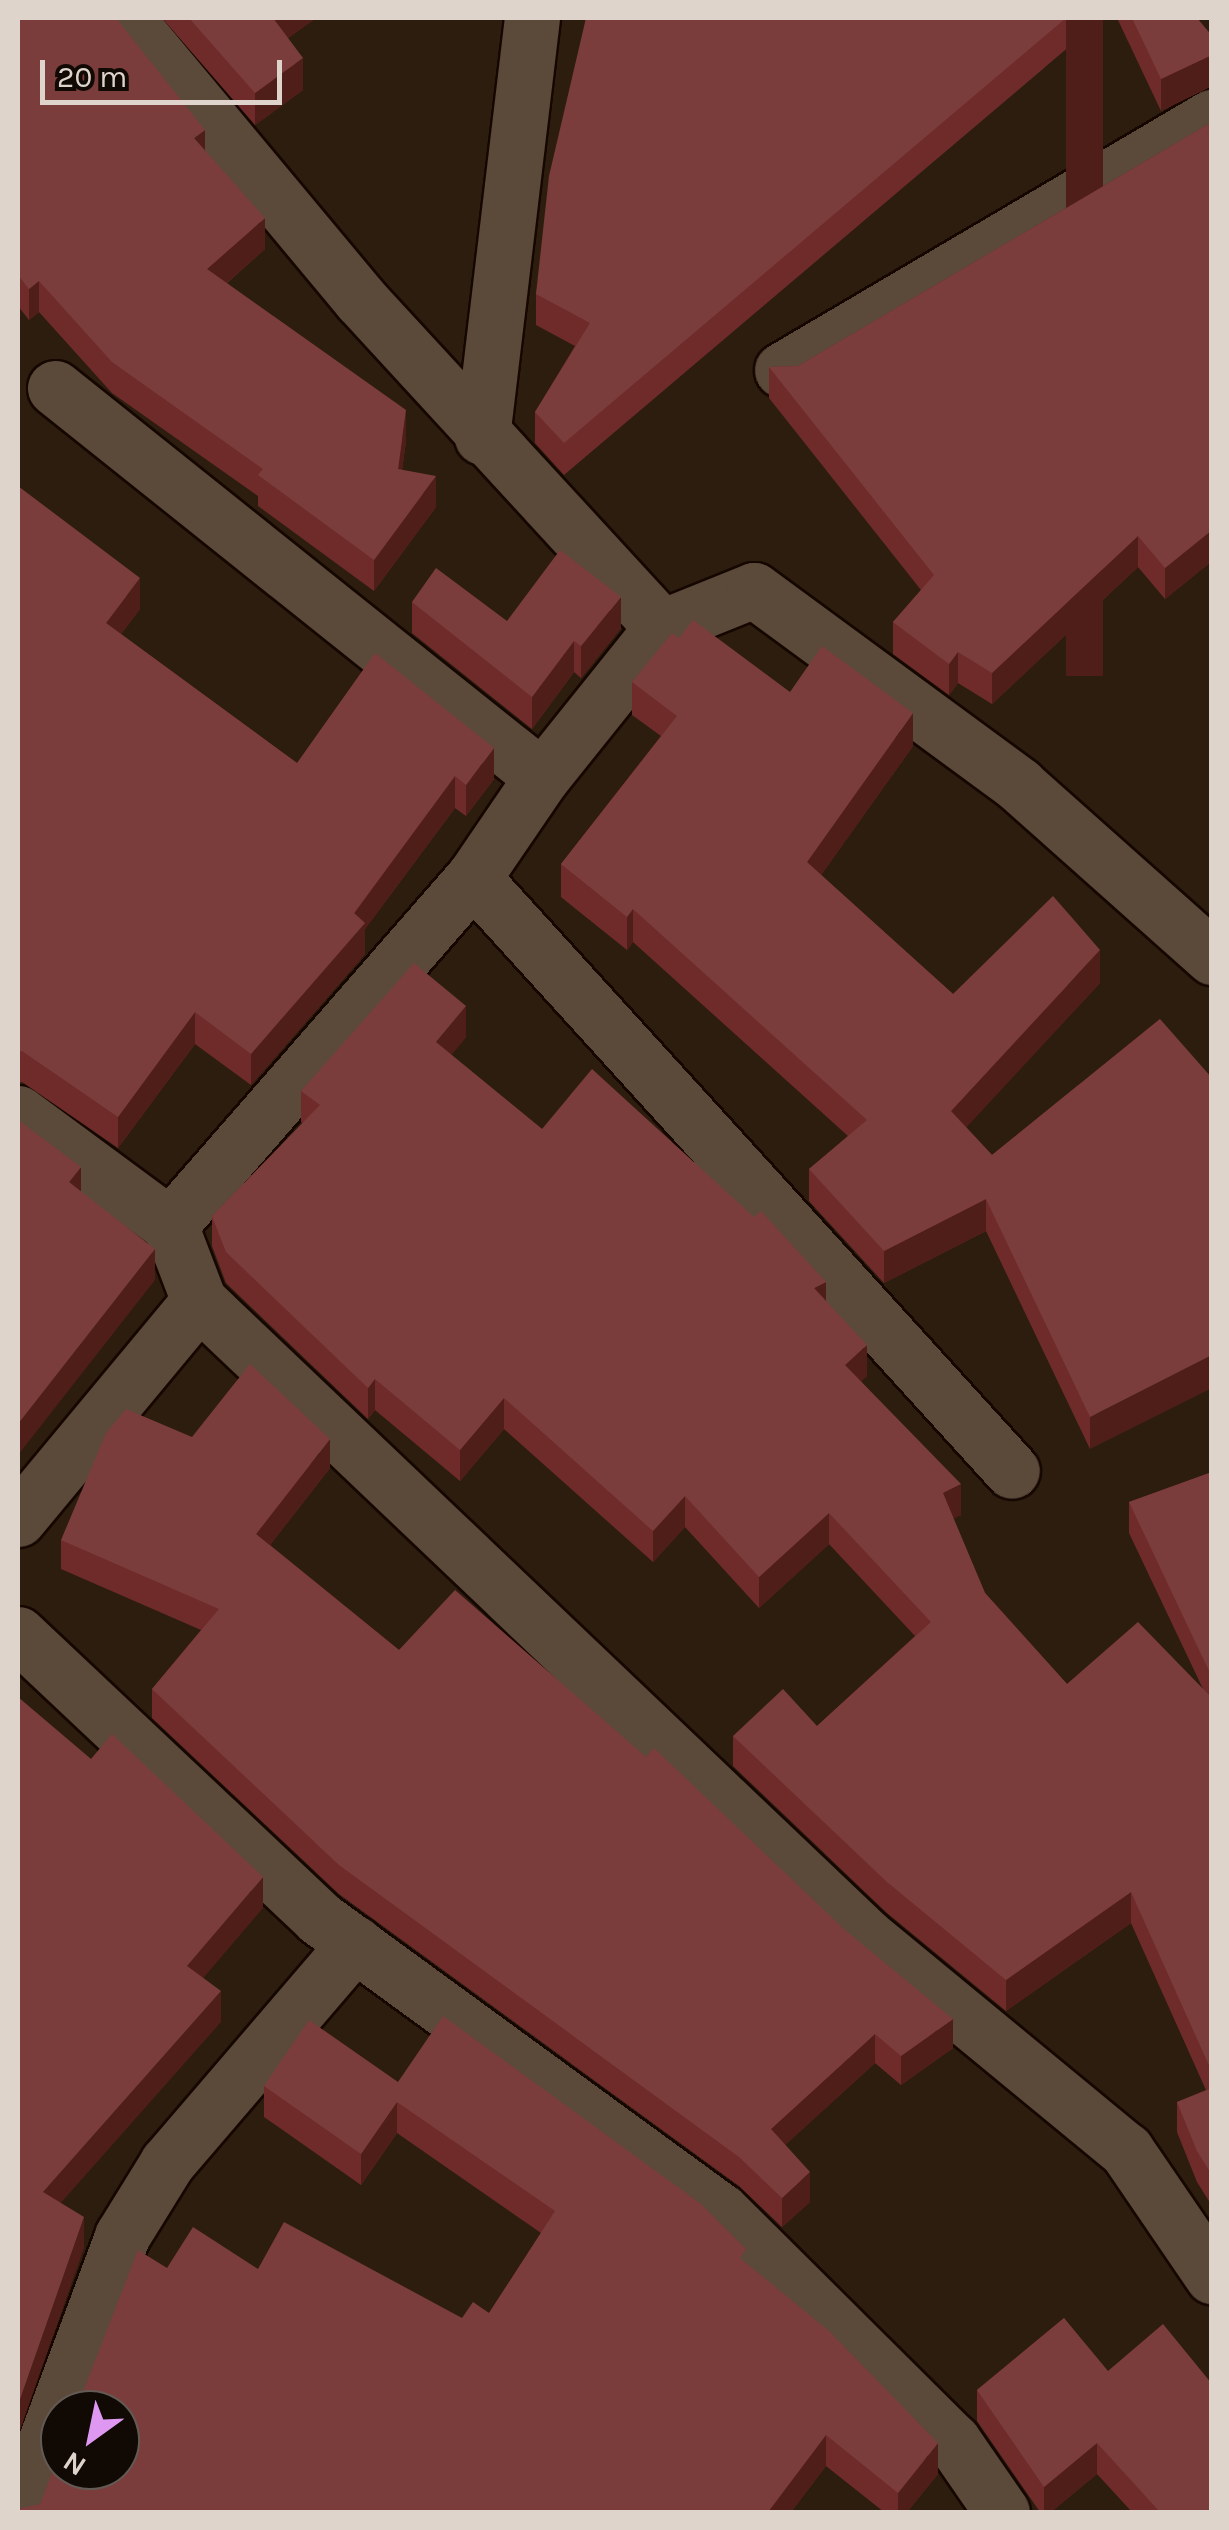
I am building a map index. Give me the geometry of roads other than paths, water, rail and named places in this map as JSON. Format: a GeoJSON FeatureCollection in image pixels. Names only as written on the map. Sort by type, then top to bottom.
{"type":"FeatureCollection","features":[{"type":"Feature","properties":{"kind":"street"},"geometry":{"type":"LineString","coordinates":[[126,18],[482,437],[662,626]]}},
{"type":"Feature","properties":{"kind":"street"},"geometry":{"type":"LineString","coordinates":[[482,437],[532,18]]}},
{"type":"Feature","properties":{"kind":"street"},"geometry":{"type":"LineString","coordinates":[[782,370],[1212,117]]}},
{"type":"Feature","properties":{"kind":"street"},"geometry":{"type":"LineString","coordinates":[[56,388],[542,777]]}},
{"type":"Feature","properties":{"kind":"street"},"geometry":{"type":"LineString","coordinates":[[170,1226],[473,878],[542,777],[662,626],[754,590],[1019,785],[1212,957]]}},
{"type":"Feature","properties":{"kind":"street"},"geometry":{"type":"LineString","coordinates":[[473,878],[1012,1471]]}},
{"type":"Feature","properties":{"kind":"street"},"geometry":{"type":"LineString","coordinates":[[18,1113],[170,1226],[199,1300],[866,1936],[1126,2150],[1212,2276]]}},
{"type":"Feature","properties":{"kind":"street"},"geometry":{"type":"LineString","coordinates":[[18,1519],[199,1300]]}},
{"type":"Feature","properties":{"kind":"street"},"geometry":{"type":"LineString","coordinates":[[18,1634],[355,1944],[721,2211],[953,2441],[1002,2512]]}},
{"type":"Feature","properties":{"kind":"street"},"geometry":{"type":"LineString","coordinates":[[19,2512],[122,2236],[166,2163],[355,1944]]}}]}
